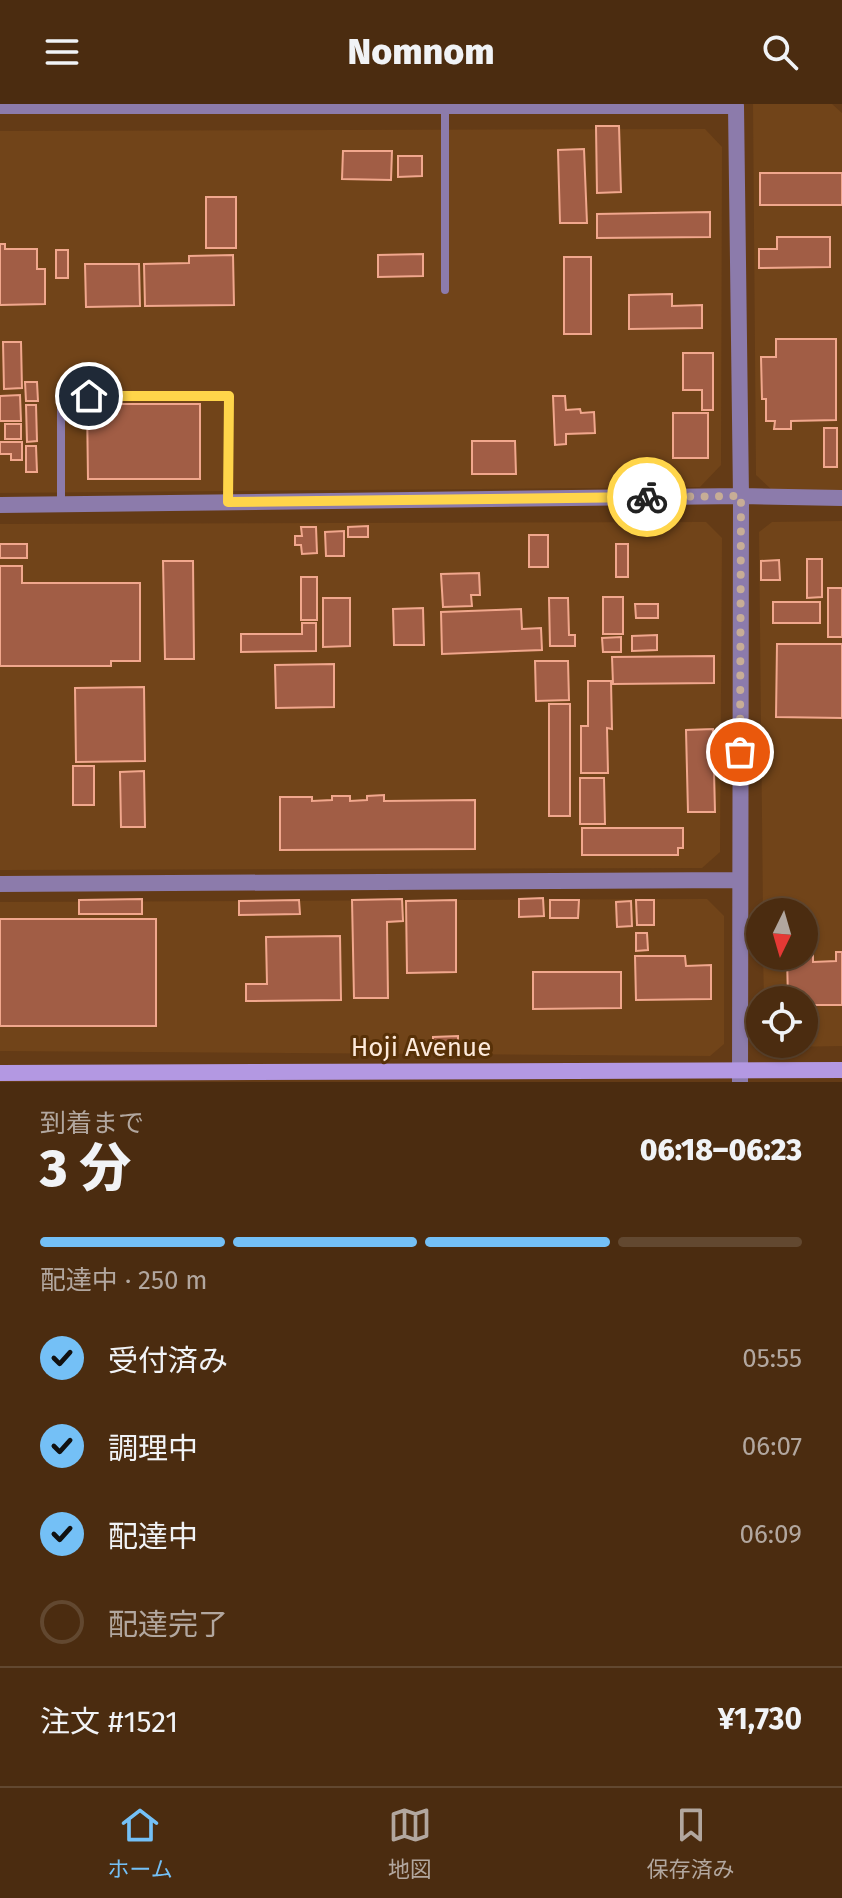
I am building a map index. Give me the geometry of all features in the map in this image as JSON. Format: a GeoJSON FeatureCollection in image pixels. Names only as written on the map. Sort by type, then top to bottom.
{"type":"FeatureCollection","features":[{"type":"Feature","properties":{"kind":"main road","name":"Hoji Avenue"},"geometry":{"type":"LineString","coordinates":[[0,1073],[740,1076],[842,1070]]}},
{"type":"Feature","properties":{"kind":"street"},"geometry":{"type":"LineString","coordinates":[[0,106],[736,105],[741,496],[740,1076]]}},
{"type":"Feature","properties":{"kind":"street"},"geometry":{"type":"LineString","coordinates":[[0,505],[741,496],[842,498]]}},
{"type":"Feature","properties":{"kind":"street"},"geometry":{"type":"LineString","coordinates":[[0,884],[739,880]]}},
{"type":"Feature","properties":{"kind":"lane"},"geometry":{"type":"LineString","coordinates":[[445,106],[445,290]]}},
{"type":"Feature","properties":{"kind":"lane"},"geometry":{"type":"LineString","coordinates":[[61,504],[61,396],[229,396],[228,502]]}},
{"type":"Feature","properties":{"kind":"shaded area"},"geometry":{"type":"Polygon","coordinates":[[[753,104],[832,104],[842,113],[842,490],[772,490],[756,475],[753,104]]]}},
{"type":"Feature","properties":{"kind":"shaded area"},"geometry":{"type":"Polygon","coordinates":[[[705,129],[722,147],[721,465],[700,487],[0,493],[0,131],[705,129]]]}},
{"type":"Feature","properties":{"kind":"shaded area"},"geometry":{"type":"Polygon","coordinates":[[[842,521],[842,1046],[818,1046],[818,986],[764,986],[763,970],[818,970],[818,898],[763,898],[759,532],[772,522],[842,521]]]}},
{"type":"Feature","properties":{"kind":"shaded area"},"geometry":{"type":"Polygon","coordinates":[[[706,522],[722,538],[720,852],[702,868],[0,870],[0,524],[706,522]]]}},
{"type":"Feature","properties":{"kind":"shaded area"},"geometry":{"type":"Polygon","coordinates":[[[707,899],[724,916],[724,1044],[710,1056],[0,1051],[0,902],[707,899]]]}},
{"type":"Feature","properties":{"kind":"building"},"geometry":{"type":"Polygon","coordinates":[[[596,126],[619,126],[621,192],[597,193],[596,126]]]}},
{"type":"Feature","properties":{"kind":"building"},"geometry":{"type":"Polygon","coordinates":[[[584,149],[587,223],[560,223],[558,150],[584,149]]]}},
{"type":"Feature","properties":{"kind":"building"},"geometry":{"type":"Polygon","coordinates":[[[343,151],[392,151],[391,180],[342,179],[343,151]]]}},
{"type":"Feature","properties":{"kind":"building"},"geometry":{"type":"Polygon","coordinates":[[[398,156],[422,156],[422,176],[398,177],[398,156]]]}},
{"type":"Feature","properties":{"kind":"building"},"geometry":{"type":"Polygon","coordinates":[[[760,173],[842,173],[842,205],[760,205],[760,173]]]}},
{"type":"Feature","properties":{"kind":"building"},"geometry":{"type":"Polygon","coordinates":[[[206,197],[236,197],[236,248],[206,248],[206,197]]]}},
{"type":"Feature","properties":{"kind":"building"},"geometry":{"type":"Polygon","coordinates":[[[710,212],[710,237],[597,238],[597,214],[710,212]]]}},
{"type":"Feature","properties":{"kind":"building"},"geometry":{"type":"Polygon","coordinates":[[[777,237],[830,237],[830,267],[759,268],[759,249],[777,249],[777,237]]]}},
{"type":"Feature","properties":{"kind":"building"},"geometry":{"type":"Polygon","coordinates":[[[0,244],[5,244],[5,249],[37,249],[37,269],[45,269],[45,304],[0,305],[0,244]]]}},
{"type":"Feature","properties":{"kind":"building"},"geometry":{"type":"Polygon","coordinates":[[[56,250],[68,250],[68,278],[56,278],[56,250]]]}},
{"type":"Feature","properties":{"kind":"building"},"geometry":{"type":"Polygon","coordinates":[[[423,254],[423,276],[378,277],[378,255],[423,254]]]}},
{"type":"Feature","properties":{"kind":"building"},"geometry":{"type":"Polygon","coordinates":[[[233,255],[234,305],[145,306],[144,264],[189,263],[189,256],[233,255]]]}},
{"type":"Feature","properties":{"kind":"building"},"geometry":{"type":"Polygon","coordinates":[[[564,257],[591,257],[591,334],[564,334],[564,257]]]}},
{"type":"Feature","properties":{"kind":"building"},"geometry":{"type":"Polygon","coordinates":[[[85,264],[139,264],[140,306],[86,307],[85,264]]]}},
{"type":"Feature","properties":{"kind":"building"},"geometry":{"type":"Polygon","coordinates":[[[672,294],[672,306],[702,305],[702,328],[629,329],[629,295],[672,294]]]}},
{"type":"Feature","properties":{"kind":"building"},"geometry":{"type":"Polygon","coordinates":[[[776,339],[836,339],[836,420],[791,421],[791,429],[774,429],[775,421],[766,421],[761,357],[776,357],[776,339]]]}},
{"type":"Feature","properties":{"kind":"building"},"geometry":{"type":"Polygon","coordinates":[[[3,342],[21,342],[22,388],[4,389],[3,342]]]}},
{"type":"Feature","properties":{"kind":"building"},"geometry":{"type":"Polygon","coordinates":[[[683,353],[713,353],[713,410],[702,410],[702,390],[683,390],[683,353]]]}},
{"type":"Feature","properties":{"kind":"building"},"geometry":{"type":"Polygon","coordinates":[[[25,382],[37,382],[38,401],[26,401],[25,382]]]}},
{"type":"Feature","properties":{"kind":"building"},"geometry":{"type":"Polygon","coordinates":[[[20,395],[21,421],[0,421],[0,396],[20,395]]]}},
{"type":"Feature","properties":{"kind":"building"},"geometry":{"type":"Polygon","coordinates":[[[553,396],[565,396],[566,410],[594,412],[595,433],[566,434],[566,444],[555,445],[553,396]]]}},
{"type":"Feature","properties":{"kind":"building"},"geometry":{"type":"Polygon","coordinates":[[[87,404],[200,404],[200,479],[88,479],[87,404]]]}},
{"type":"Feature","properties":{"kind":"building"},"geometry":{"type":"Polygon","coordinates":[[[26,405],[36,405],[37,441],[27,442],[26,405]]]}},
{"type":"Feature","properties":{"kind":"building"},"geometry":{"type":"Polygon","coordinates":[[[673,413],[708,413],[708,458],[673,458],[673,413]]]}},
{"type":"Feature","properties":{"kind":"building"},"geometry":{"type":"Polygon","coordinates":[[[5,424],[21,424],[21,439],[5,439],[5,424]]]}},
{"type":"Feature","properties":{"kind":"building"},"geometry":{"type":"Polygon","coordinates":[[[824,428],[837,428],[837,467],[824,467],[824,428]]]}},
{"type":"Feature","properties":{"kind":"building"},"geometry":{"type":"Polygon","coordinates":[[[472,441],[515,441],[516,474],[472,474],[472,441]]]}},
{"type":"Feature","properties":{"kind":"building"},"geometry":{"type":"Polygon","coordinates":[[[0,442],[22,442],[22,460],[11,460],[11,454],[0,454],[0,442]]]}},
{"type":"Feature","properties":{"kind":"building"},"geometry":{"type":"Polygon","coordinates":[[[26,446],[36,446],[37,472],[26,472],[26,446]]]}},
{"type":"Feature","properties":{"kind":"building"},"geometry":{"type":"Polygon","coordinates":[[[368,526],[368,537],[348,537],[348,527],[368,526]]]}},
{"type":"Feature","properties":{"kind":"building"},"geometry":{"type":"Polygon","coordinates":[[[301,527],[316,527],[317,553],[302,554],[301,545],[295,545],[295,536],[302,536],[301,527]]]}},
{"type":"Feature","properties":{"kind":"building"},"geometry":{"type":"Polygon","coordinates":[[[344,531],[344,556],[326,556],[325,532],[344,531]]]}},
{"type":"Feature","properties":{"kind":"building"},"geometry":{"type":"Polygon","coordinates":[[[529,535],[548,535],[548,567],[529,567],[529,535]]]}},
{"type":"Feature","properties":{"kind":"building"},"geometry":{"type":"Polygon","coordinates":[[[0,544],[27,544],[27,558],[0,558],[0,544]]]}},
{"type":"Feature","properties":{"kind":"building"},"geometry":{"type":"Polygon","coordinates":[[[616,544],[628,544],[628,577],[616,577],[616,544]]]}},
{"type":"Feature","properties":{"kind":"building"},"geometry":{"type":"Polygon","coordinates":[[[807,559],[822,559],[822,597],[807,598],[807,559]]]}},
{"type":"Feature","properties":{"kind":"building"},"geometry":{"type":"Polygon","coordinates":[[[779,560],[780,580],[761,580],[761,561],[779,560]]]}},
{"type":"Feature","properties":{"kind":"building"},"geometry":{"type":"Polygon","coordinates":[[[163,561],[193,561],[194,659],[165,659],[163,561]]]}},
{"type":"Feature","properties":{"kind":"building"},"geometry":{"type":"Polygon","coordinates":[[[0,566],[22,566],[22,583],[140,583],[140,661],[111,661],[111,666],[0,666],[0,566]]]}},
{"type":"Feature","properties":{"kind":"building"},"geometry":{"type":"Polygon","coordinates":[[[479,573],[480,595],[471,595],[472,606],[443,607],[441,574],[479,573]]]}},
{"type":"Feature","properties":{"kind":"building"},"geometry":{"type":"Polygon","coordinates":[[[301,577],[317,577],[317,620],[301,620],[301,577]]]}},
{"type":"Feature","properties":{"kind":"building"},"geometry":{"type":"Polygon","coordinates":[[[828,588],[842,588],[842,637],[828,637],[828,588]]]}},
{"type":"Feature","properties":{"kind":"building"},"geometry":{"type":"Polygon","coordinates":[[[603,597],[623,597],[623,634],[603,634],[603,597]]]}},
{"type":"Feature","properties":{"kind":"building"},"geometry":{"type":"Polygon","coordinates":[[[323,598],[350,598],[350,646],[323,647],[323,598]]]}},
{"type":"Feature","properties":{"kind":"building"},"geometry":{"type":"Polygon","coordinates":[[[549,598],[568,598],[569,635],[575,635],[575,646],[550,646],[549,598]]]}},
{"type":"Feature","properties":{"kind":"building"},"geometry":{"type":"Polygon","coordinates":[[[773,602],[820,602],[820,623],[773,623],[773,602]]]}},
{"type":"Feature","properties":{"kind":"building"},"geometry":{"type":"Polygon","coordinates":[[[635,604],[658,604],[658,618],[636,618],[635,604]]]}},
{"type":"Feature","properties":{"kind":"building"},"geometry":{"type":"Polygon","coordinates":[[[423,608],[424,645],[394,645],[393,609],[423,608]]]}},
{"type":"Feature","properties":{"kind":"building"},"geometry":{"type":"Polygon","coordinates":[[[521,609],[522,629],[541,628],[542,650],[442,654],[441,612],[521,609]]]}},
{"type":"Feature","properties":{"kind":"building"},"geometry":{"type":"Polygon","coordinates":[[[302,623],[316,623],[316,651],[241,652],[241,634],[302,634],[302,623]]]}},
{"type":"Feature","properties":{"kind":"building"},"geometry":{"type":"Polygon","coordinates":[[[657,635],[657,650],[632,651],[632,636],[657,635]]]}},
{"type":"Feature","properties":{"kind":"building"},"geometry":{"type":"Polygon","coordinates":[[[621,637],[621,652],[603,652],[602,638],[621,637]]]}},
{"type":"Feature","properties":{"kind":"building"},"geometry":{"type":"Polygon","coordinates":[[[777,644],[842,644],[842,718],[776,717],[777,644]]]}},
{"type":"Feature","properties":{"kind":"building"},"geometry":{"type":"Polygon","coordinates":[[[714,656],[714,683],[613,684],[612,657],[714,656]]]}},
{"type":"Feature","properties":{"kind":"building"},"geometry":{"type":"Polygon","coordinates":[[[535,661],[568,661],[569,700],[536,701],[535,661]]]}},
{"type":"Feature","properties":{"kind":"building"},"geometry":{"type":"Polygon","coordinates":[[[334,664],[334,707],[276,708],[275,665],[334,664]]]}},
{"type":"Feature","properties":{"kind":"building"},"geometry":{"type":"Polygon","coordinates":[[[588,681],[611,681],[612,729],[607,728],[608,773],[581,773],[581,726],[588,726],[588,681]]]}},
{"type":"Feature","properties":{"kind":"building"},"geometry":{"type":"Polygon","coordinates":[[[144,687],[145,761],[76,762],[75,688],[144,687]]]}},
{"type":"Feature","properties":{"kind":"building"},"geometry":{"type":"Polygon","coordinates":[[[549,704],[570,704],[570,816],[549,816],[549,704]]]}},
{"type":"Feature","properties":{"kind":"building"},"geometry":{"type":"Polygon","coordinates":[[[713,729],[715,812],[688,812],[686,730],[713,729]]]}},
{"type":"Feature","properties":{"kind":"building"},"geometry":{"type":"Polygon","coordinates":[[[73,766],[94,766],[94,805],[73,805],[73,766]]]}},
{"type":"Feature","properties":{"kind":"building"},"geometry":{"type":"Polygon","coordinates":[[[144,771],[145,827],[121,827],[120,772],[144,771]]]}},
{"type":"Feature","properties":{"kind":"building"},"geometry":{"type":"Polygon","coordinates":[[[580,778],[604,778],[605,824],[580,824],[580,778]]]}},
{"type":"Feature","properties":{"kind":"building"},"geometry":{"type":"Polygon","coordinates":[[[384,795],[384,801],[475,800],[475,849],[280,850],[280,797],[312,797],[312,801],[350,796],[350,801],[384,795]]]}},
{"type":"Feature","properties":{"kind":"building"},"geometry":{"type":"Polygon","coordinates":[[[582,828],[683,828],[683,848],[678,848],[678,855],[582,855],[582,828]]]}},
{"type":"Feature","properties":{"kind":"building"},"geometry":{"type":"Polygon","coordinates":[[[543,898],[544,916],[519,917],[519,899],[543,898]]]}},
{"type":"Feature","properties":{"kind":"building"},"geometry":{"type":"Polygon","coordinates":[[[142,899],[142,914],[79,914],[79,900],[142,899]]]}},
{"type":"Feature","properties":{"kind":"building"},"geometry":{"type":"Polygon","coordinates":[[[402,899],[403,921],[387,922],[388,998],[354,998],[352,900],[402,899]]]}},
{"type":"Feature","properties":{"kind":"building"},"geometry":{"type":"Polygon","coordinates":[[[299,900],[300,914],[239,915],[239,901],[299,900]]]}},
{"type":"Feature","properties":{"kind":"building"},"geometry":{"type":"Polygon","coordinates":[[[456,900],[456,972],[407,973],[406,901],[456,900]]]}},
{"type":"Feature","properties":{"kind":"building"},"geometry":{"type":"Polygon","coordinates":[[[550,900],[579,900],[578,918],[550,918],[550,900]]]}},
{"type":"Feature","properties":{"kind":"building"},"geometry":{"type":"Polygon","coordinates":[[[636,900],[654,900],[654,925],[637,925],[636,900]]]}},
{"type":"Feature","properties":{"kind":"building"},"geometry":{"type":"Polygon","coordinates":[[[631,901],[632,926],[617,927],[616,902],[631,901]]]}},
{"type":"Feature","properties":{"kind":"building"},"geometry":{"type":"Polygon","coordinates":[[[0,919],[156,919],[156,1026],[0,1026],[0,919]]]}},
{"type":"Feature","properties":{"kind":"building"},"geometry":{"type":"Polygon","coordinates":[[[636,933],[647,933],[648,950],[636,951],[636,933]]]}},
{"type":"Feature","properties":{"kind":"building"},"geometry":{"type":"Polygon","coordinates":[[[340,936],[341,1000],[246,1001],[246,984],[267,984],[266,937],[340,936]]]}},
{"type":"Feature","properties":{"kind":"building"},"geometry":{"type":"Polygon","coordinates":[[[836,952],[842,952],[842,1005],[818,1005],[818,986],[788,986],[787,970],[818,970],[818,962],[836,961],[836,952]]]}},
{"type":"Feature","properties":{"kind":"building"},"geometry":{"type":"Polygon","coordinates":[[[635,956],[685,956],[686,966],[711,965],[711,999],[636,1000],[635,956]]]}},
{"type":"Feature","properties":{"kind":"building"},"geometry":{"type":"Polygon","coordinates":[[[533,972],[621,972],[621,1008],[533,1009],[533,972]]]}},
{"type":"Feature","properties":{"kind":"building"},"geometry":{"type":"Polygon","coordinates":[[[458,1036],[458,1047],[433,1047],[433,1037],[458,1036]]]}},
{"type":"Feature","properties":{"kind":"way so far"},"geometry":{"type":"LineString","coordinates":[[647,497],[741,496],[740,752]]}},
{"type":"Feature","properties":{"kind":"route"},"geometry":{"type":"LineString","coordinates":[[89,396],[229,396],[228,502],[647,497]]}}]}
